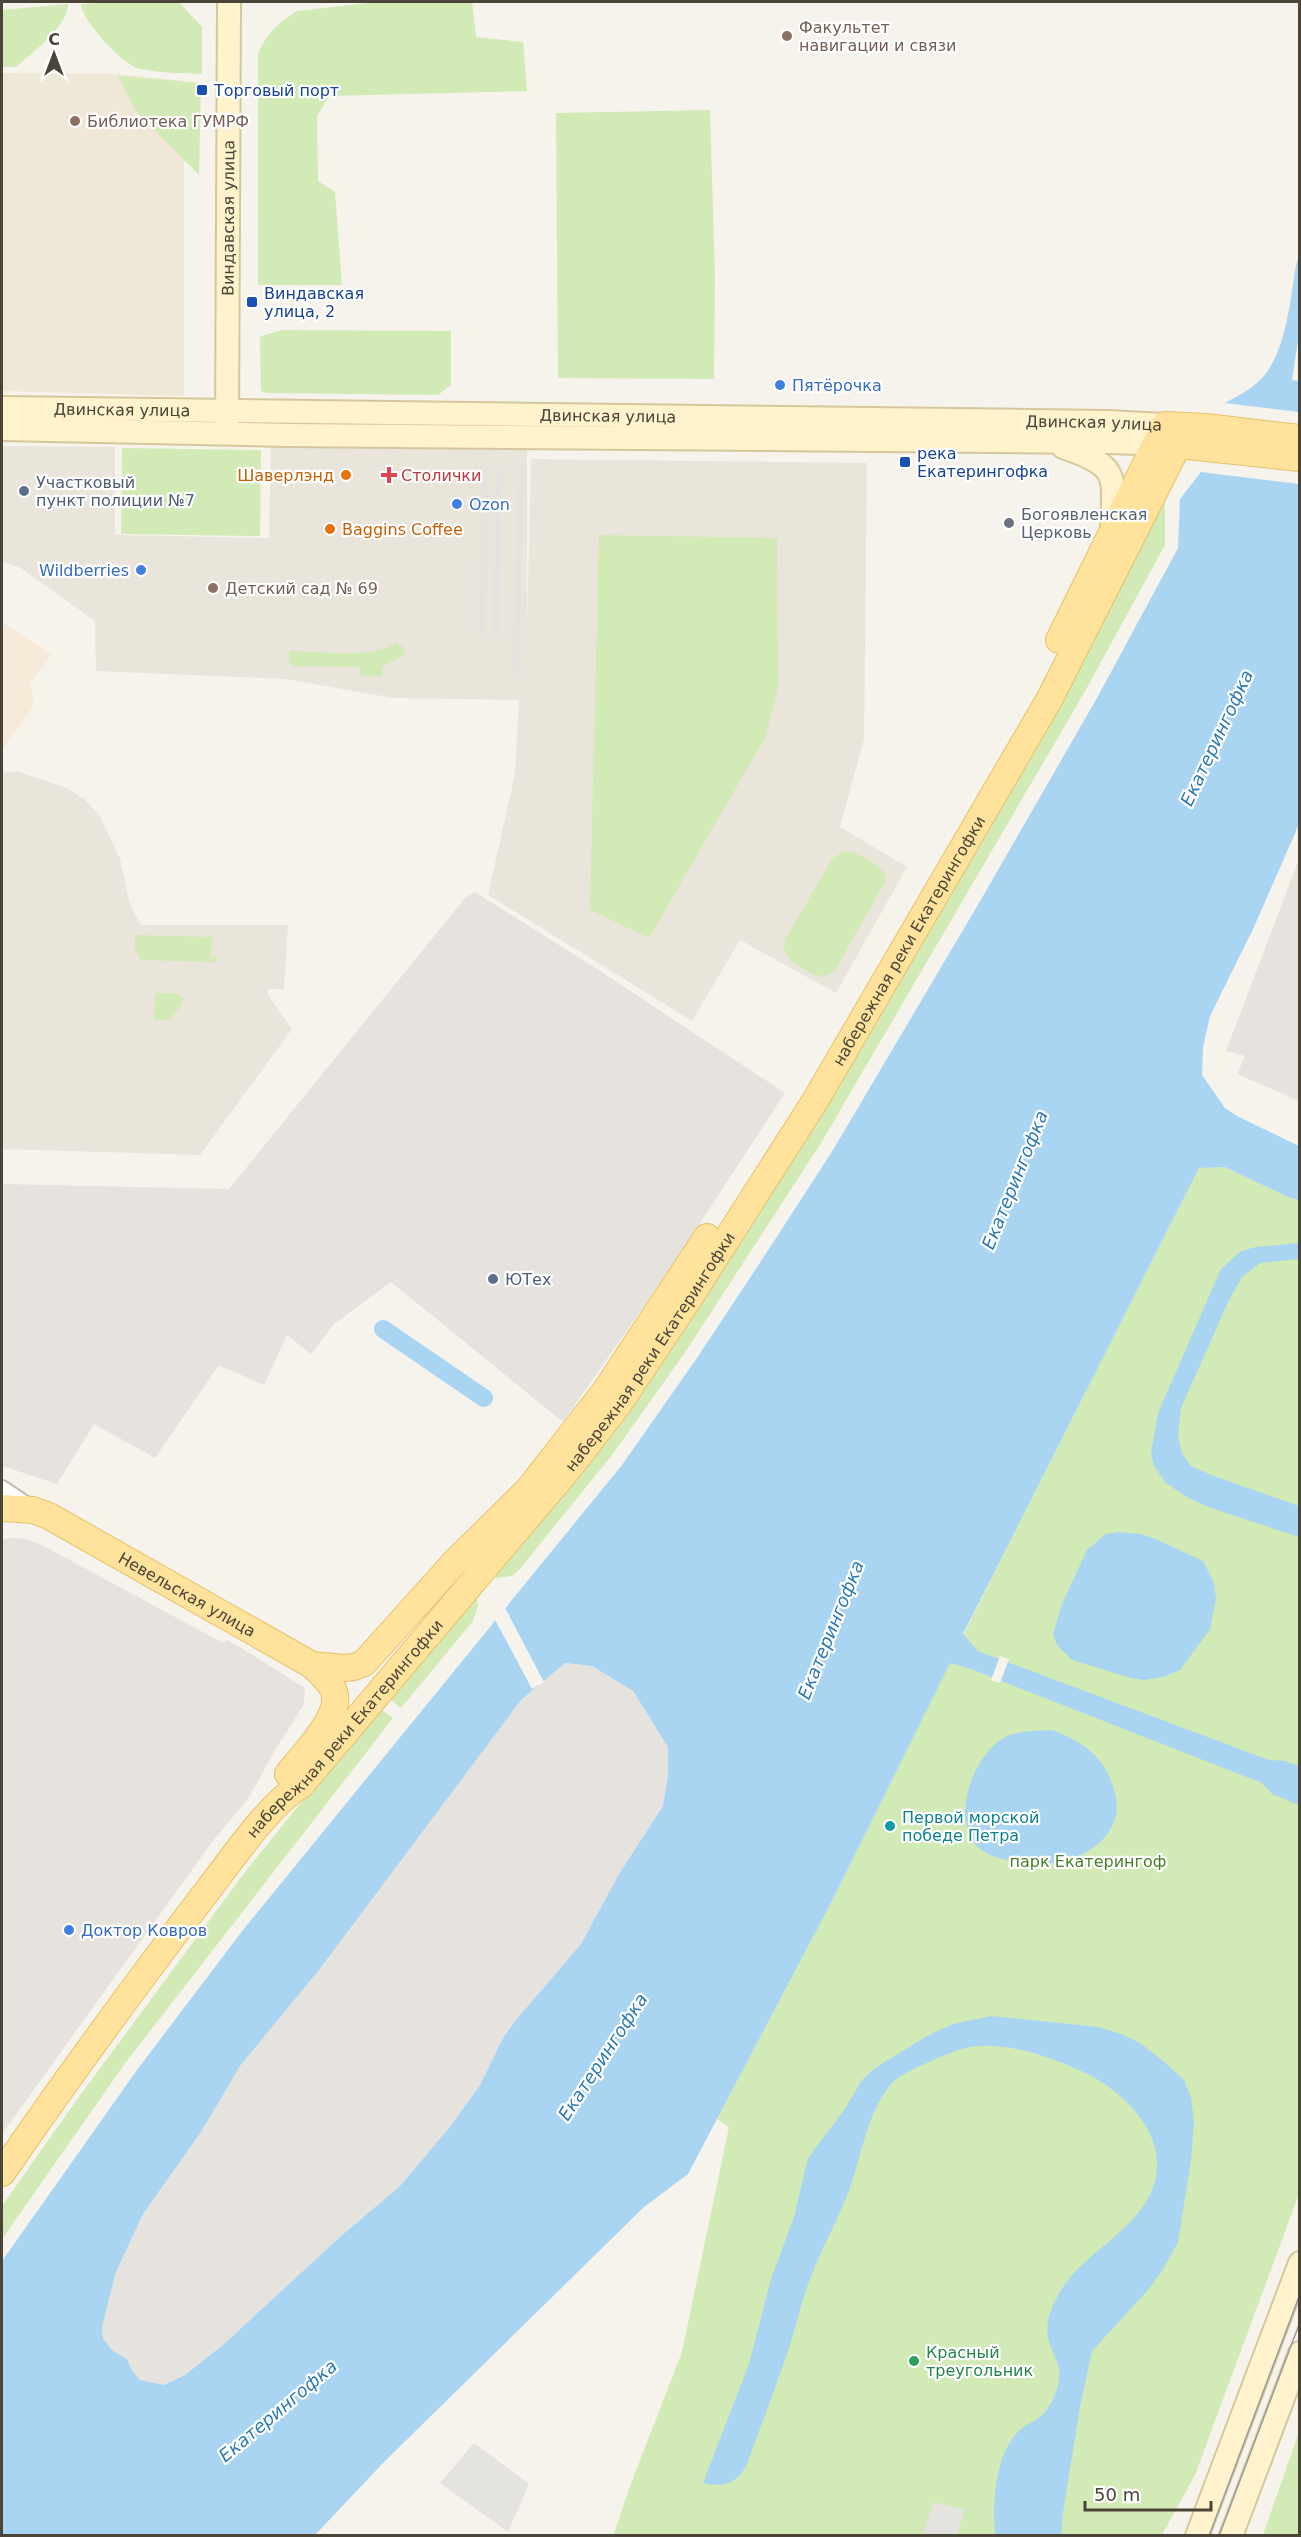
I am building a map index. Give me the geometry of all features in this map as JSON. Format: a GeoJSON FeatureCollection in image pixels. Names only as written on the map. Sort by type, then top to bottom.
{"type":"FeatureCollection","features":[{"type":"Feature","properties":{"kind":"main road","name":"Двинская улица"},"geometry":{"type":"LineString","coordinates":[[1166,438],[1211,437]]}},
{"type":"Feature","properties":{"kind":"main road"},"geometry":{"type":"LineString","coordinates":[[1211,437],[1299,438]]}},
{"type":"Feature","properties":{"kind":"main road"},"geometry":{"type":"LineString","coordinates":[[1211,437],[1299,458]]}},
{"type":"Feature","properties":{"kind":"main road","name":"набережная реки Екатерингофки"},"geometry":{"type":"LineString","coordinates":[[372,1655],[450,1567],[528,1490],[606,1390],[674,1289],[799,1092],[1032,693],[1112,534],[1166,438]]}},
{"type":"Feature","properties":{"kind":"main road","name":"набережная реки Екатерингофки"},"geometry":{"type":"LineString","coordinates":[[2,2173],[70,2075],[154,1961],[284,1795],[301,1785],[570,1467],[618,1405],[690,1297],[814,1101],[1049,700],[1166,438]]}},
{"type":"Feature","properties":{"kind":"main road","name":"Невельская улица"},"geometry":{"type":"LineString","coordinates":[[2,1508],[33,1510],[63,1524],[312,1665],[354,1667],[372,1655]]}},
{"type":"Feature","properties":{"kind":"main road"},"geometry":{"type":"LineString","coordinates":[[284,1795],[288,1774],[324,1728],[333,1709],[335,1697],[333,1690],[312,1665]]}},
{"type":"Feature","properties":{"kind":"street","name":"Виндавская улица"},"geometry":{"type":"LineString","coordinates":[[227,434],[229,2]]}},
{"type":"Feature","properties":{"kind":"street","name":"Двинская улица"},"geometry":{"type":"LineString","coordinates":[[2,408],[1107,422],[1166,438]]}},
{"type":"Feature","properties":{"kind":"street","name":"Двинская улица"},"geometry":{"type":"LineString","coordinates":[[2,429],[227,434],[1048,441],[1166,438]]}},
{"type":"Feature","properties":{"kind":"street"},"geometry":{"type":"LineString","coordinates":[[1048,441],[1098,460],[1108,469],[1113,485],[1112,534]]}},
{"type":"Feature","properties":{"kind":"street"},"geometry":{"type":"LineString","coordinates":[[2,1489],[33,1510]]}},
{"type":"Feature","properties":{"kind":"street"},"geometry":{"type":"LineString","coordinates":[[1197,2535],[1299,2263]]}},
{"type":"Feature","properties":{"kind":"street"},"geometry":{"type":"LineString","coordinates":[[1231,2535],[1299,2353]]}},
{"type":"Feature","properties":{"kind":"shaded area"},"geometry":{"type":"Polygon","coordinates":[[[2,73],[118,74],[184,81],[184,396],[2,391],[2,73]]]}},
{"type":"Feature","properties":{"kind":"shaded area"},"geometry":{"type":"Polygon","coordinates":[[[271,441],[527,444],[527,629],[531,459],[867,463],[864,739],[840,827],[907,867],[836,993],[740,940],[692,1021],[488,895],[515,774],[519,700],[393,698],[285,679],[96,671],[95,621],[19,567],[2,562],[2,446],[115,447],[115,535],[269,538],[271,441]]]}},
{"type":"Feature","properties":{"kind":"shaded area"},"geometry":{"type":"Polygon","coordinates":[[[518,467],[524,467],[519,678],[513,677],[518,467]]]}},
{"type":"Feature","properties":{"kind":"shaded area"},"geometry":{"type":"Polygon","coordinates":[[[482,469],[488,470],[485,633],[478,633],[482,469]]]}},
{"type":"Feature","properties":{"kind":"shaded area"},"geometry":{"type":"Polygon","coordinates":[[[496,470],[502,470],[499,633],[492,633],[496,470]]]}},
{"type":"Feature","properties":{"kind":"shaded area"},"geometry":{"type":"Polygon","coordinates":[[[2,622],[52,654],[30,684],[34,705],[2,751],[2,622]]]}},
{"type":"Feature","properties":{"kind":"shaded area"},"geometry":{"type":"Polygon","coordinates":[[[16,771],[67,788],[84,799],[100,816],[120,859],[130,905],[141,925],[288,925],[284,989],[268,989],[268,995],[292,1029],[200,1155],[2,1149],[2,773],[16,771]]]}},
{"type":"Feature","properties":{"kind":"shaded area"},"geometry":{"type":"Polygon","coordinates":[[[1299,859],[1299,1101],[1237,1074],[1245,1056],[1226,1051],[1299,859]]]}},
{"type":"Feature","properties":{"kind":"shaded area"},"geometry":{"type":"Polygon","coordinates":[[[475,892],[785,1093],[674,1263],[563,1422],[391,1282],[334,1324],[311,1354],[287,1335],[264,1385],[219,1365],[155,1458],[94,1424],[57,1484],[2,1466],[2,1184],[229,1189],[465,898],[475,892]]]}},
{"type":"Feature","properties":{"kind":"shaded area"},"geometry":{"type":"Polygon","coordinates":[[[26,1539],[42,1545],[223,1643],[227,1640],[305,1688],[304,1704],[248,1799],[212,1842],[2,2134],[2,1540],[26,1539]]]}},
{"type":"Feature","properties":{"kind":"shaded area"},"geometry":{"type":"Polygon","coordinates":[[[565,1663],[592,1666],[633,1691],[668,1747],[668,1774],[663,1806],[619,1874],[581,1944],[516,2020],[503,2038],[480,2085],[450,2127],[399,2187],[341,2236],[224,2344],[185,2375],[164,2385],[140,2380],[132,2371],[127,2359],[112,2350],[103,2338],[102,2327],[116,2272],[143,2214],[201,2132],[240,2066],[319,1970],[521,1700],[565,1663]]]}},
{"type":"Feature","properties":{"kind":"shaded area"},"geometry":{"type":"Polygon","coordinates":[[[474,2443],[529,2484],[508,2532],[440,2483],[474,2443]]]}},
{"type":"Feature","properties":{"kind":"shaded area"},"geometry":{"type":"Polygon","coordinates":[[[933,2502],[965,2510],[957,2535],[923,2535],[933,2502]]]}},
{"type":"Feature","properties":{"kind":"green space"},"geometry":{"type":"Polygon","coordinates":[[[179,2],[202,27],[202,74],[140,69],[124,60],[88,21],[81,4],[179,2]]]}},
{"type":"Feature","properties":{"kind":"green space"},"geometry":{"type":"Polygon","coordinates":[[[377,2],[472,2],[476,37],[523,42],[527,91],[329,96],[317,116],[318,181],[335,192],[342,285],[258,285],[258,55],[273,30],[297,11],[377,2]]]}},
{"type":"Feature","properties":{"kind":"green space"},"geometry":{"type":"Polygon","coordinates":[[[68,4],[56,30],[39,47],[16,67],[2,67],[2,10],[68,4]]]}},
{"type":"Feature","properties":{"kind":"green space"},"geometry":{"type":"Polygon","coordinates":[[[118,76],[201,83],[199,175],[136,111],[118,76]]]}},
{"type":"Feature","properties":{"kind":"green space"},"geometry":{"type":"Polygon","coordinates":[[[710,110],[715,277],[714,379],[558,378],[556,113],[710,110]]]}},
{"type":"Feature","properties":{"kind":"green space"},"geometry":{"type":"Polygon","coordinates":[[[281,330],[451,331],[451,385],[438,395],[267,393],[261,391],[260,337],[281,330]]]}},
{"type":"Feature","properties":{"kind":"green space"},"geometry":{"type":"Polygon","coordinates":[[[122,448],[261,450],[260,536],[121,534],[122,448]]]}},
{"type":"Feature","properties":{"kind":"green space"},"geometry":{"type":"Polygon","coordinates":[[[1165,495],[1165,545],[1084,693],[821,1143],[686,1351],[612,1455],[519,1570],[512,1576],[496,1578],[495,1568],[588,1460],[1165,495]]]}},
{"type":"Feature","properties":{"kind":"green space"},"geometry":{"type":"Polygon","coordinates":[[[599,535],[777,538],[778,687],[765,738],[649,938],[590,910],[599,535]]]}},
{"type":"Feature","properties":{"kind":"green space"},"geometry":{"type":"Polygon","coordinates":[[[396,642],[404,648],[405,654],[382,667],[382,677],[361,676],[360,667],[293,666],[289,661],[289,651],[361,653],[387,648],[396,642]]]}},
{"type":"Feature","properties":{"kind":"green space"},"geometry":{"type":"Polygon","coordinates":[[[844,851],[873,862],[886,876],[885,882],[834,972],[824,976],[814,975],[792,962],[784,950],[785,940],[832,859],[844,851]]]}},
{"type":"Feature","properties":{"kind":"green space"},"geometry":{"type":"Polygon","coordinates":[[[135,935],[212,937],[211,957],[217,957],[217,962],[141,960],[135,950],[135,935]]]}},
{"type":"Feature","properties":{"kind":"green space"},"geometry":{"type":"Polygon","coordinates":[[[155,993],[176,993],[183,999],[170,1020],[154,1020],[155,993]]]}},
{"type":"Feature","properties":{"kind":"green space","name":"парк Екатерингоф"},"geometry":{"type":"Polygon","coordinates":[[[1225,1167],[1299,1200],[1299,2194],[1195,2475],[1162,2535],[613,2536],[682,2352],[729,2127],[717,2119],[833,1899],[1007,1547],[1199,1168],[1225,1167]]]}},
{"type":"Feature","properties":{"kind":"green space"},"geometry":{"type":"Polygon","coordinates":[[[476,1591],[478,1606],[473,1621],[401,1708],[386,1696],[476,1591]]]}},
{"type":"Feature","properties":{"kind":"green space"},"geometry":{"type":"Polygon","coordinates":[[[378,1707],[393,1718],[126,2062],[2,2239],[2,2206],[73,2105],[245,1872],[378,1707]]]}},
{"type":"Feature","properties":{"kind":"green space"},"geometry":{"type":"Polygon","coordinates":[[[1299,2432],[1299,2535],[1263,2535],[1265,2529],[1299,2432]]]}},
{"type":"Feature","properties":{"kind":"water","name":"Екатерингофка"},"geometry":{"type":"Polygon","coordinates":[[[1299,256],[1299,824],[1254,927],[1210,1016],[1203,1047],[1202,1075],[1225,1108],[1299,1146],[1299,1200],[1225,1167],[1199,1168],[963,1634],[978,1651],[1269,1760],[1285,1761],[1299,1766],[1299,1805],[1272,1794],[1262,1783],[971,1669],[950,1663],[833,1899],[688,2174],[644,2207],[385,2461],[315,2535],[2,2536],[2,2261],[137,2070],[243,1930],[622,1465],[765,1255],[833,1150],[979,903],[1097,698],[1178,548],[1180,499],[1201,472],[1225,403],[1257,383],[1267,372],[1274,359],[1281,344],[1289,312],[1299,256]],[[565,1663],[521,1700],[319,1970],[240,2066],[201,2132],[143,2214],[116,2272],[102,2327],[103,2338],[112,2350],[127,2359],[132,2371],[140,2380],[164,2385],[185,2375],[224,2344],[341,2236],[399,2187],[450,2127],[480,2085],[503,2038],[516,2020],[581,1944],[619,1874],[663,1806],[668,1774],[668,1747],[633,1691],[592,1666],[565,1663]]]}},
{"type":"Feature","properties":{"kind":"water"},"geometry":{"type":"Polygon","coordinates":[[[1299,1243],[1299,1259],[1260,1263],[1242,1277],[1229,1300],[1181,1408],[1178,1436],[1182,1453],[1191,1466],[1299,1506],[1299,1537],[1208,1507],[1185,1496],[1166,1483],[1154,1466],[1151,1453],[1158,1413],[1221,1269],[1241,1251],[1256,1247],[1299,1243]]]}},
{"type":"Feature","properties":{"kind":"water"},"geometry":{"type":"Polygon","coordinates":[[[1118,1532],[1141,1534],[1203,1561],[1214,1583],[1216,1599],[1210,1629],[1180,1670],[1163,1677],[1144,1680],[1131,1678],[1072,1660],[1057,1645],[1053,1634],[1062,1604],[1087,1550],[1106,1534],[1118,1532]]]}},
{"type":"Feature","properties":{"kind":"water"},"geometry":{"type":"Polygon","coordinates":[[[1052,1730],[1074,1740],[1092,1752],[1105,1768],[1116,1799],[1117,1808],[1112,1826],[1093,1848],[1066,1860],[1051,1863],[1021,1863],[987,1853],[972,1840],[965,1815],[969,1787],[981,1761],[1005,1737],[1024,1732],[1052,1730]]]}},
{"type":"Feature","properties":{"kind":"water"},"geometry":{"type":"Polygon","coordinates":[[[992,2016],[1098,2027],[1121,2034],[1140,2043],[1163,2061],[1184,2080],[1191,2097],[1194,2122],[1191,2160],[1178,2242],[1162,2271],[1148,2290],[1092,2351],[1080,2407],[1061,2535],[995,2535],[994,2509],[999,2469],[1003,2456],[1016,2434],[1043,2414],[1056,2391],[1060,2376],[1047,2329],[1049,2316],[1057,2298],[1078,2269],[1122,2230],[1142,2208],[1153,2186],[1157,2165],[1154,2145],[1146,2126],[1133,2108],[1117,2093],[1079,2070],[1040,2055],[1012,2048],[984,2046],[956,2051],[904,2074],[891,2084],[883,2095],[866,2134],[846,2199],[808,2283],[789,2348],[747,2464],[739,2476],[730,2483],[717,2485],[703,2483],[749,2364],[771,2279],[794,2217],[808,2158],[844,2110],[862,2080],[875,2068],[927,2036],[953,2024],[992,2016]]]}},
{"type":"Feature","properties":{"kind":"pier"},"geometry":{"type":"Polygon","coordinates":[[[1299,334],[1299,381],[1292,380],[1299,334]]]}},
{"type":"Feature","properties":{"kind":"pier"},"geometry":{"type":"Polygon","coordinates":[[[1225,403],[1299,412],[1299,484],[1201,472],[1225,403]]]}},
{"type":"Feature","properties":{"kind":"pier"},"geometry":{"type":"Polygon","coordinates":[[[503,1604],[544,1682],[532,1689],[493,1616],[503,1604]]]}},
{"type":"Feature","properties":{"kind":"pier"},"geometry":{"type":"Polygon","coordinates":[[[1000,1656],[1009,1659],[1000,1683],[991,1680],[1000,1656]]]}},
{"type":"Feature","properties":{"kind":"waterway"},"geometry":{"type":"LineString","coordinates":[[383,1329],[484,1398]]}},
{"type":"Feature","properties":{"kind":"tram line"},"geometry":{"type":"LineString","coordinates":[[1209,2536],[1300,2294]]}},
{"type":"Feature","properties":{"kind":"tram line"},"geometry":{"type":"LineString","coordinates":[[1219,2536],[1300,2322]]}},
{"type":"Feature","properties":{"kind":"place","name":"Факультет навигации и связи"},"geometry":{"type":"Point","coordinates":[787,36]}},
{"type":"Feature","properties":{"kind":"place","name":"Торговый порт"},"geometry":{"type":"Point","coordinates":[202,90]}},
{"type":"Feature","properties":{"kind":"place","name":"Библиотека ГУМРФ"},"geometry":{"type":"Point","coordinates":[75,121]}},
{"type":"Feature","properties":{"kind":"place","name":"Виндавская улица, 2"},"geometry":{"type":"Point","coordinates":[252,302]}},
{"type":"Feature","properties":{"kind":"place","name":"Пятёрочка"},"geometry":{"type":"Point","coordinates":[780,385]}},
{"type":"Feature","properties":{"kind":"place","name":"река Екатерингофка"},"geometry":{"type":"Point","coordinates":[905,462]}},
{"type":"Feature","properties":{"kind":"place","name":"Шаверлэнд"},"geometry":{"type":"Point","coordinates":[346,475]}},
{"type":"Feature","properties":{"kind":"place","name":"Столички"},"geometry":{"type":"Point","coordinates":[389,475]}},
{"type":"Feature","properties":{"kind":"place","name":"Участковый пункт полиции №7"},"geometry":{"type":"Point","coordinates":[24,491]}},
{"type":"Feature","properties":{"kind":"place","name":"Ozon"},"geometry":{"type":"Point","coordinates":[457,504]}},
{"type":"Feature","properties":{"kind":"place","name":"Богоявленская Церковь"},"geometry":{"type":"Point","coordinates":[1009,523]}},
{"type":"Feature","properties":{"kind":"place","name":"Baggins Coffee"},"geometry":{"type":"Point","coordinates":[330,529]}},
{"type":"Feature","properties":{"kind":"place","name":"Wildberries"},"geometry":{"type":"Point","coordinates":[141,570]}},
{"type":"Feature","properties":{"kind":"place","name":"Детский сад № 69"},"geometry":{"type":"Point","coordinates":[213,588]}},
{"type":"Feature","properties":{"kind":"place","name":"ЮТех"},"geometry":{"type":"Point","coordinates":[493,1279]}},
{"type":"Feature","properties":{"kind":"place","name":"Первой морской победе Петра"},"geometry":{"type":"Point","coordinates":[890,1826]}},
{"type":"Feature","properties":{"kind":"place","name":"Доктор Ковров"},"geometry":{"type":"Point","coordinates":[69,1930]}},
{"type":"Feature","properties":{"kind":"place","name":"Красный треугольник"},"geometry":{"type":"Point","coordinates":[914,2361]}}]}
